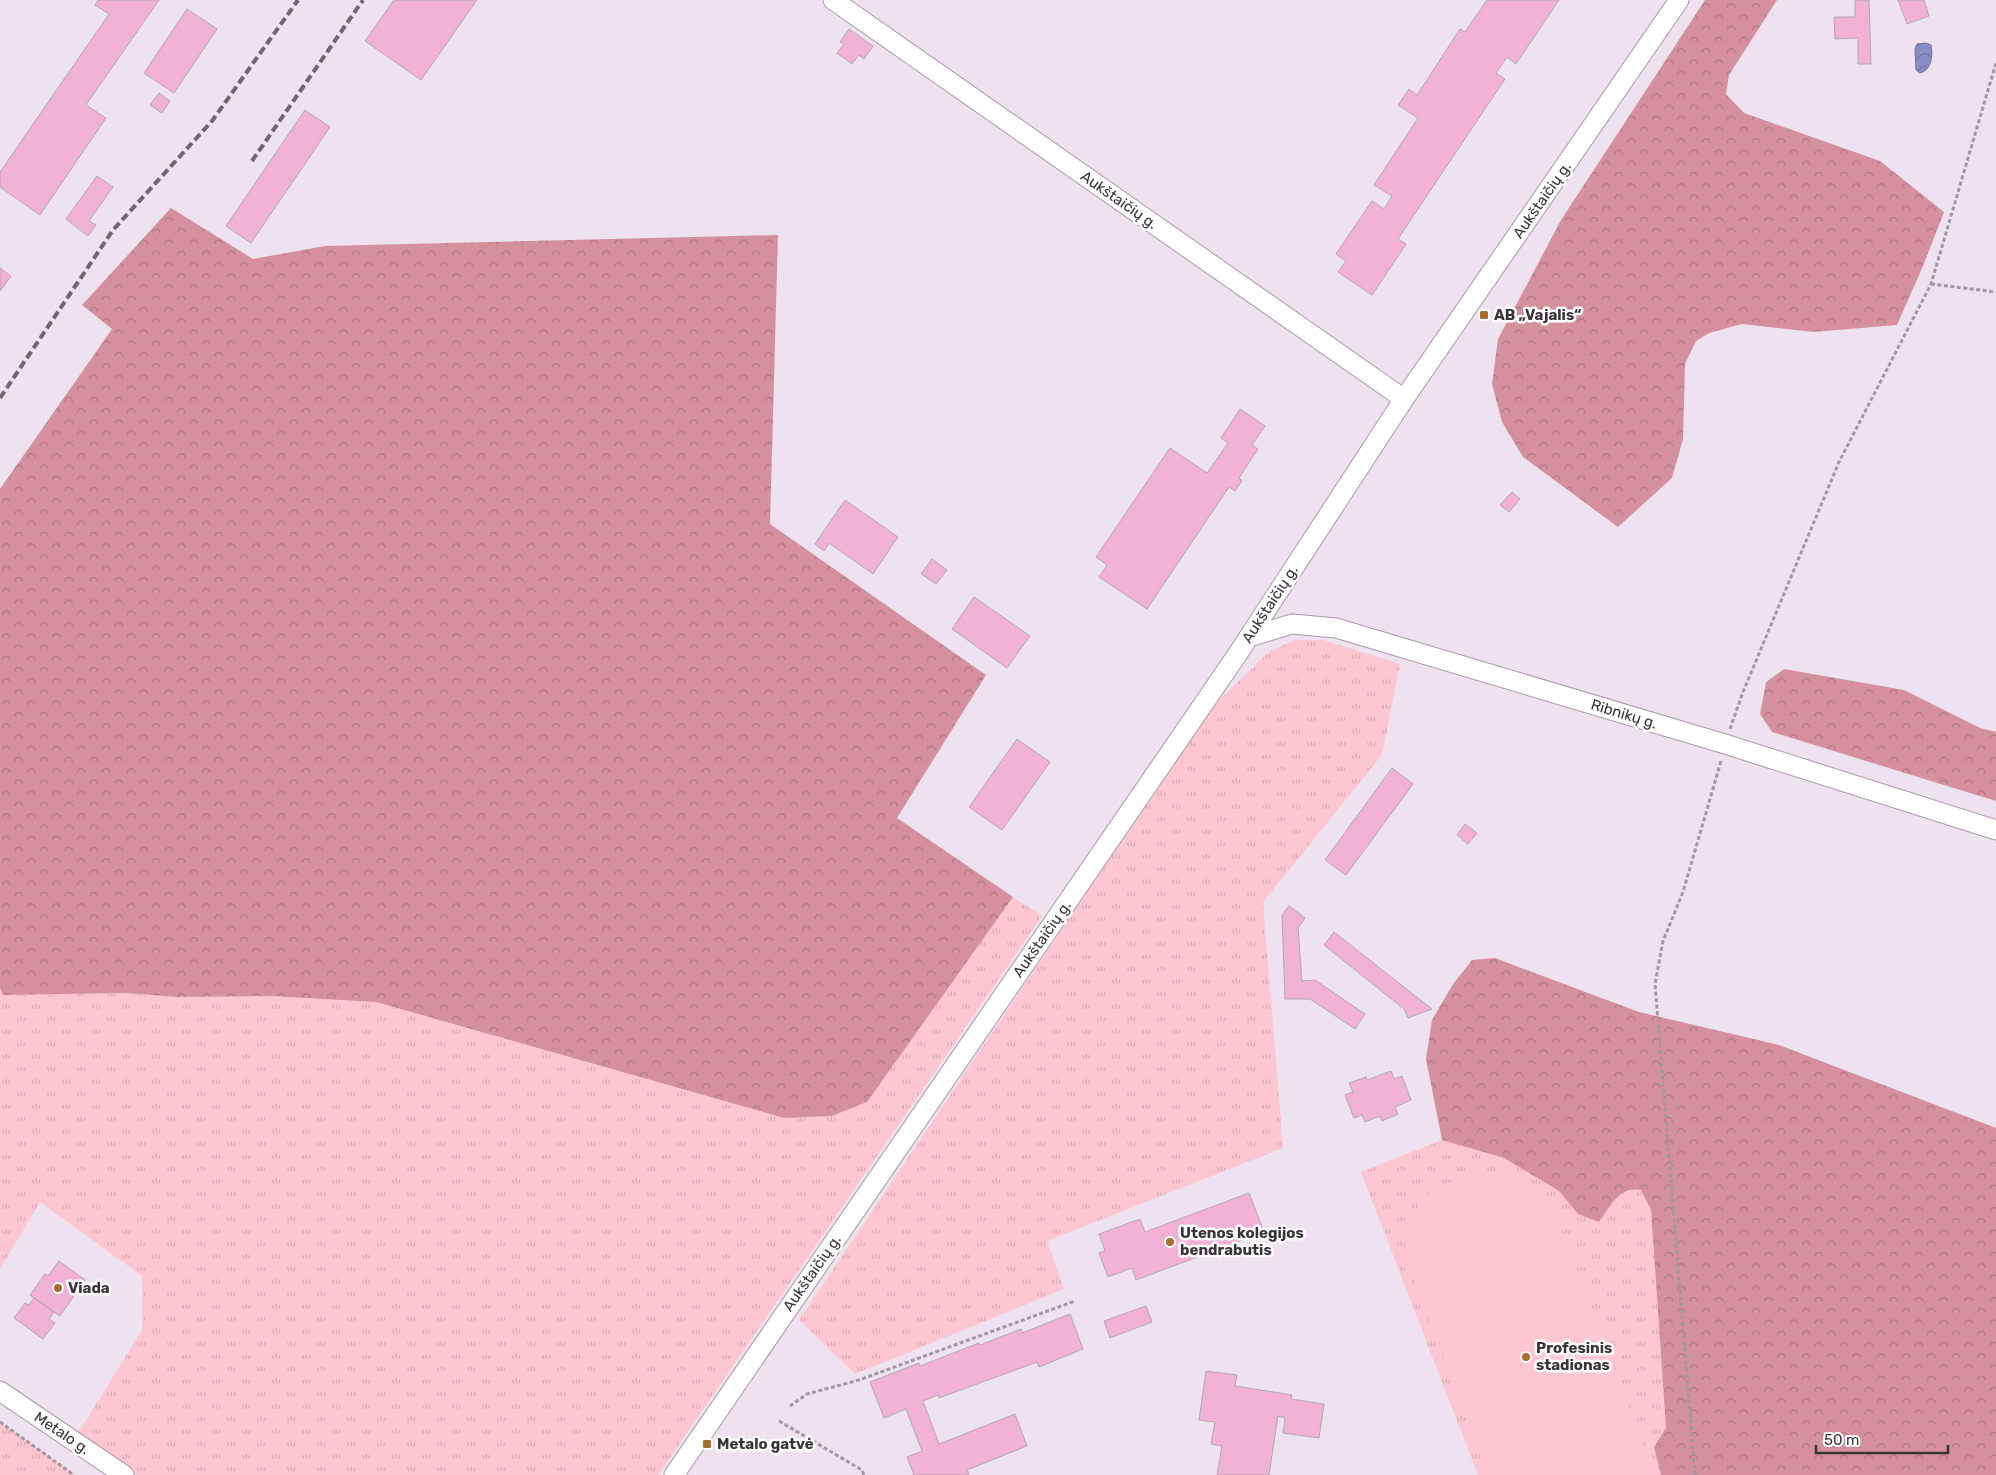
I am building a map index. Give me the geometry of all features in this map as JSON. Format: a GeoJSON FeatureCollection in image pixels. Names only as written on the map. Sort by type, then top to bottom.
{"type":"FeatureCollection","features":[{"type":"Feature","properties":{"kind":"street","name":"Aukštaičių g."},"geometry":{"type":"LineString","coordinates":[[833,0],[1404,399]]}},
{"type":"Feature","properties":{"kind":"street","name":"Aukštaičių g."},"geometry":{"type":"LineString","coordinates":[[674,1475],[1248,637],[1404,399],[1679,0]]}},
{"type":"Feature","properties":{"kind":"street","name":"Ribnikų g."},"geometry":{"type":"LineString","coordinates":[[1248,637],[1292,624],[1336,628],[1725,744],[1996,830]]}},
{"type":"Feature","properties":{"kind":"street","name":"Metalo g."},"geometry":{"type":"LineString","coordinates":[[0,1391],[124,1475]]}},
{"type":"Feature","properties":{"kind":"path"},"geometry":{"type":"LineString","coordinates":[[1695,1475],[1655,984],[1663,941],[1682,892],[1719,775],[1725,744],[1743,692],[1838,462],[1931,284],[1996,62]]}},
{"type":"Feature","properties":{"kind":"path"},"geometry":{"type":"LineString","coordinates":[[1931,284],[1996,292]]}},
{"type":"Feature","properties":{"kind":"path"},"geometry":{"type":"LineString","coordinates":[[790,1406],[807,1394],[859,1380],[1075,1301]]}},
{"type":"Feature","properties":{"kind":"path"},"geometry":{"type":"LineString","coordinates":[[0,1422],[74,1475]]}},
{"type":"Feature","properties":{"kind":"path"},"geometry":{"type":"LineString","coordinates":[[779,1422],[862,1470],[864,1475]]}},
{"type":"Feature","properties":{"kind":"green space"},"geometry":{"type":"Polygon","coordinates":[[[1705,0],[1777,0],[1729,75],[1726,94],[1744,113],[1880,161],[1944,212],[1897,325],[1813,332],[1742,324],[1709,333],[1696,341],[1685,364],[1683,439],[1672,478],[1618,527],[1523,457],[1502,422],[1492,384],[1498,339],[1561,220],[1705,0]]]}},
{"type":"Feature","properties":{"kind":"green space"},"geometry":{"type":"Polygon","coordinates":[[[171,208],[253,259],[325,246],[778,235],[770,524],[986,675],[897,818],[1013,897],[867,1102],[832,1116],[784,1118],[376,1002],[271,996],[178,997],[126,993],[3,995],[0,988],[0,489],[112,329],[82,305],[171,208]]]}},
{"type":"Feature","properties":{"kind":"green space"},"geometry":{"type":"Polygon","coordinates":[[[1295,640],[1323,640],[1400,664],[1382,755],[1263,902],[1283,1148],[1047,1241],[1064,1289],[855,1374],[799,1320],[1210,709],[1270,651],[1295,640]]]}},
{"type":"Feature","properties":{"kind":"green space"},"geometry":{"type":"Polygon","coordinates":[[[1784,669],[1904,690],[1980,728],[1996,732],[1996,801],[1772,732],[1760,714],[1766,682],[1784,669]]]}},
{"type":"Feature","properties":{"kind":"green space"},"geometry":{"type":"Polygon","coordinates":[[[1013,897],[1042,916],[658,1475],[137,1475],[77,1435],[142,1330],[142,1276],[40,1202],[0,1269],[0,988],[3,995],[126,993],[178,997],[271,996],[376,1002],[784,1118],[832,1116],[867,1102],[1013,897]]]}},
{"type":"Feature","properties":{"kind":"green space"},"geometry":{"type":"Polygon","coordinates":[[[1495,958],[1639,1012],[1779,1045],[1996,1128],[1996,1475],[1661,1475],[1654,1447],[1666,1428],[1651,1210],[1641,1190],[1627,1191],[1621,1194],[1611,1204],[1599,1222],[1578,1214],[1559,1191],[1504,1158],[1442,1140],[1426,1059],[1432,1020],[1453,984],[1472,960],[1495,958]]]}},
{"type":"Feature","properties":{"kind":"green space","name":"Profesinis stadionas"},"geometry":{"type":"Polygon","coordinates":[[[1442,1140],[1504,1158],[1559,1191],[1579,1214],[1599,1222],[1611,1204],[1621,1195],[1627,1191],[1641,1190],[1651,1210],[1666,1428],[1654,1447],[1661,1475],[1478,1475],[1361,1172],[1442,1140]]]}},
{"type":"Feature","properties":{"kind":"green space","name":"Profesinis stadionas"},"geometry":{"type":"Polygon","coordinates":[[[1485,1174],[1522,1182],[1552,1205],[1646,1453],[1648,1475],[1489,1475],[1406,1261],[1406,1241],[1409,1225],[1415,1210],[1424,1199],[1436,1189],[1450,1182],[1485,1174]]]}},
{"type":"Feature","properties":{"kind":"green space"},"geometry":{"type":"Polygon","coordinates":[[[0,1422],[76,1475],[0,1475],[0,1422]]]}},
{"type":"Feature","properties":{"kind":"water"},"geometry":{"type":"Polygon","coordinates":[[[1926,43],[1931,45],[1931,62],[1927,69],[1920,73],[1916,70],[1915,49],[1917,44],[1926,43]]]}},
{"type":"Feature","properties":{"kind":"building"},"geometry":{"type":"Polygon","coordinates":[[[98,0],[159,0],[86,105],[106,118],[40,215],[0,187],[0,172],[109,14],[95,5],[98,0]]]}},
{"type":"Feature","properties":{"kind":"building"},"geometry":{"type":"Polygon","coordinates":[[[394,0],[477,0],[421,80],[365,41],[394,0]]]}},
{"type":"Feature","properties":{"kind":"building"},"geometry":{"type":"Polygon","coordinates":[[[1487,0],[1559,0],[1516,64],[1507,57],[1496,73],[1505,79],[1398,239],[1406,244],[1372,295],[1338,272],[1346,261],[1336,254],[1372,201],[1384,209],[1392,196],[1374,185],[1418,118],[1398,105],[1409,89],[1417,95],[1460,29],[1465,32],[1487,0]]]}},
{"type":"Feature","properties":{"kind":"building"},"geometry":{"type":"Polygon","coordinates":[[[1855,0],[1869,0],[1871,64],[1858,64],[1858,38],[1835,39],[1834,17],[1855,17],[1855,0]]]}},
{"type":"Feature","properties":{"kind":"building"},"geometry":{"type":"Polygon","coordinates":[[[1898,0],[1924,0],[1929,16],[1907,24],[1898,0]]]}},
{"type":"Feature","properties":{"kind":"building"},"geometry":{"type":"Polygon","coordinates":[[[187,9],[217,29],[174,93],[144,73],[187,9]]]}},
{"type":"Feature","properties":{"kind":"building"},"geometry":{"type":"Polygon","coordinates":[[[849,29],[873,46],[864,59],[859,55],[852,64],[837,53],[844,44],[840,42],[849,29]]]}},
{"type":"Feature","properties":{"kind":"building"},"geometry":{"type":"Polygon","coordinates":[[[159,93],[170,101],[162,113],[150,105],[159,93]]]}},
{"type":"Feature","properties":{"kind":"building"},"geometry":{"type":"Polygon","coordinates":[[[305,110],[330,127],[251,243],[226,226],[305,110]]]}},
{"type":"Feature","properties":{"kind":"building"},"geometry":{"type":"Polygon","coordinates":[[[97,176],[113,187],[89,221],[96,225],[88,236],[66,219],[97,176]]]}},
{"type":"Feature","properties":{"kind":"building"},"geometry":{"type":"Polygon","coordinates":[[[0,268],[11,276],[0,291],[0,268]]]}},
{"type":"Feature","properties":{"kind":"building"},"geometry":{"type":"Polygon","coordinates":[[[1240,409],[1265,426],[1252,445],[1258,449],[1239,478],[1242,481],[1235,491],[1229,487],[1147,609],[1099,577],[1107,565],[1096,557],[1170,448],[1207,473],[1228,443],[1221,438],[1240,409]]]}},
{"type":"Feature","properties":{"kind":"building"},"geometry":{"type":"Polygon","coordinates":[[[1512,492],[1520,499],[1509,512],[1500,505],[1512,492]]]}},
{"type":"Feature","properties":{"kind":"building"},"geometry":{"type":"Polygon","coordinates":[[[845,500],[898,537],[873,574],[829,543],[824,551],[815,544],[845,500]]]}},
{"type":"Feature","properties":{"kind":"building"},"geometry":{"type":"Polygon","coordinates":[[[932,559],[947,570],[936,584],[921,574],[932,559]]]}},
{"type":"Feature","properties":{"kind":"building"},"geometry":{"type":"Polygon","coordinates":[[[974,597],[1030,636],[1007,668],[952,629],[974,597]]]}},
{"type":"Feature","properties":{"kind":"building"},"geometry":{"type":"Polygon","coordinates":[[[1017,739],[1050,762],[1002,830],[969,807],[1017,739]]]}},
{"type":"Feature","properties":{"kind":"building"},"geometry":{"type":"Polygon","coordinates":[[[1392,768],[1413,784],[1346,875],[1325,860],[1392,768]]]}},
{"type":"Feature","properties":{"kind":"building"},"geometry":{"type":"Polygon","coordinates":[[[1465,824],[1477,833],[1468,844],[1457,835],[1465,824]]]}},
{"type":"Feature","properties":{"kind":"building"},"geometry":{"type":"Polygon","coordinates":[[[1289,906],[1305,918],[1298,928],[1302,981],[1315,980],[1365,1014],[1355,1029],[1310,999],[1285,999],[1282,915],[1289,906]]]}},
{"type":"Feature","properties":{"kind":"building"},"geometry":{"type":"Polygon","coordinates":[[[1334,932],[1432,1009],[1408,1018],[1404,1009],[1324,945],[1334,932]]]}},
{"type":"Feature","properties":{"kind":"building"},"geometry":{"type":"Polygon","coordinates":[[[1391,1071],[1394,1079],[1402,1076],[1411,1100],[1395,1107],[1398,1114],[1382,1121],[1380,1116],[1365,1122],[1362,1115],[1354,1118],[1345,1095],[1353,1092],[1349,1083],[1366,1077],[1367,1080],[1391,1071]]]}},
{"type":"Feature","properties":{"kind":"building","name":"Utenos kolegijos bendrabutis"},"geometry":{"type":"Polygon","coordinates":[[[1249,1193],[1264,1232],[1136,1280],[1132,1268],[1108,1277],[1099,1253],[1105,1251],[1099,1234],[1140,1219],[1145,1232],[1249,1193]]]}},
{"type":"Feature","properties":{"kind":"building","name":"Viada"},"geometry":{"type":"Polygon","coordinates":[[[59,1261],[85,1280],[60,1316],[30,1295],[45,1274],[48,1276],[59,1261]]]}},
{"type":"Feature","properties":{"kind":"building"},"geometry":{"type":"Polygon","coordinates":[[[34,1298],[54,1312],[49,1319],[55,1323],[43,1339],[14,1318],[25,1303],[29,1305],[34,1298]]]}},
{"type":"Feature","properties":{"kind":"building"},"geometry":{"type":"Polygon","coordinates":[[[1146,1306],[1152,1322],[1110,1338],[1104,1321],[1146,1306]]]}},
{"type":"Feature","properties":{"kind":"building"},"geometry":{"type":"Polygon","coordinates":[[[1070,1314],[1083,1349],[1039,1367],[1037,1362],[939,1398],[938,1395],[923,1401],[939,1444],[1015,1414],[1027,1446],[967,1470],[969,1475],[914,1475],[907,1457],[922,1451],[906,1409],[884,1418],[870,1382],[919,1363],[920,1366],[1021,1329],[1022,1333],[1070,1314]]]}},
{"type":"Feature","properties":{"kind":"building"},"geometry":{"type":"Polygon","coordinates":[[[1206,1371],[1237,1375],[1235,1386],[1292,1395],[1291,1399],[1324,1404],[1319,1438],[1283,1433],[1285,1418],[1278,1416],[1269,1475],[1217,1475],[1222,1446],[1211,1444],[1215,1422],[1199,1420],[1206,1371]]]}},
{"type":"Feature","properties":{"kind":"railway"},"geometry":{"type":"LineString","coordinates":[[0,398],[113,230],[212,121],[298,0]]}},
{"type":"Feature","properties":{"kind":"railway"},"geometry":{"type":"LineString","coordinates":[[252,161],[363,0]]}},
{"type":"Feature","properties":{"kind":"place","name":"AB „Vajalis“"},"geometry":{"type":"Point","coordinates":[1484,315]}},
{"type":"Feature","properties":{"kind":"place","name":"Utenos kolegijos bendrabutis"},"geometry":{"type":"Point","coordinates":[1170,1242]}},
{"type":"Feature","properties":{"kind":"place","name":"Viada"},"geometry":{"type":"Point","coordinates":[58,1288]}},
{"type":"Feature","properties":{"kind":"place","name":"Profesinis stadionas"},"geometry":{"type":"Point","coordinates":[1526,1357]}},
{"type":"Feature","properties":{"kind":"place","name":"Metalo gatvė"},"geometry":{"type":"Point","coordinates":[707,1444]}}]}
